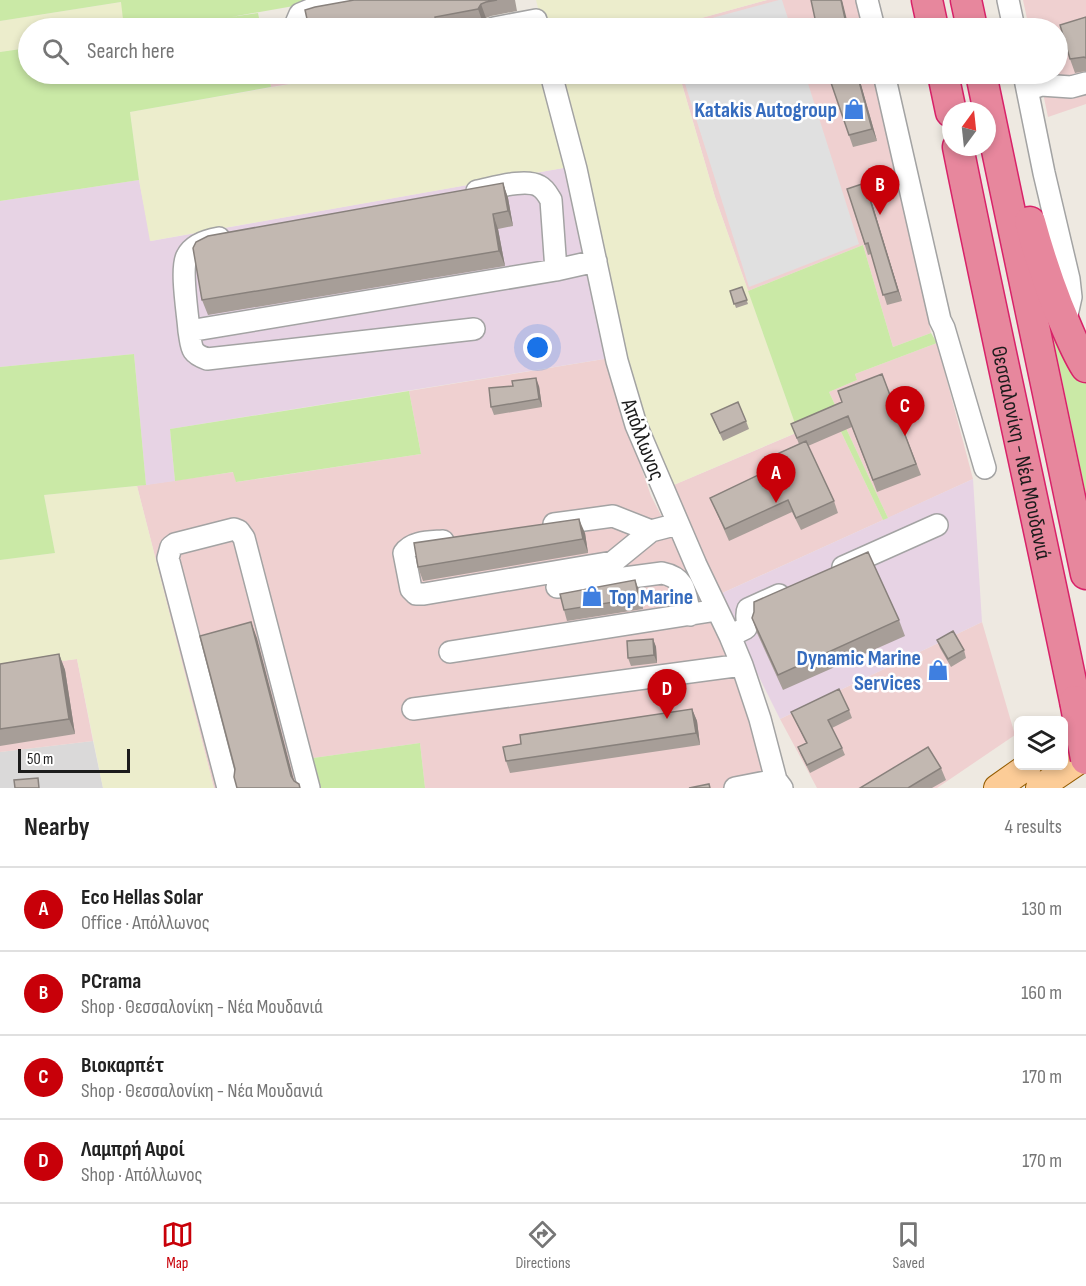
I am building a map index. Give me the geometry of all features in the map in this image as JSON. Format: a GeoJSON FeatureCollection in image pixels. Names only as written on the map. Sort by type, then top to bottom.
{"type":"FeatureCollection","features":[{"type":"Feature","properties":{"kind":"highway"},"geometry":{"type":"LineString","coordinates":[[927,0],[931,18]]}},
{"type":"Feature","properties":{"kind":"highway"},"geometry":{"type":"LineString","coordinates":[[966,0],[970,18]]}},
{"type":"Feature","properties":{"kind":"highway"},"geometry":{"type":"LineString","coordinates":[[945,84],[949,102]]}},
{"type":"Feature","properties":{"kind":"highway","name":"Θεσσαλονίκη - Νέα Μουδανιά"},"geometry":{"type":"LineString","coordinates":[[983,84],[1086,574]]}},
{"type":"Feature","properties":{"kind":"highway","name":"Θεσσαλονίκη - Νέα Μουδανιά"},"geometry":{"type":"LineString","coordinates":[[960,156],[1081,713],[1086,758]]}},
{"type":"Feature","properties":{"kind":"highway"},"geometry":{"type":"LineString","coordinates":[[1003,176],[1028,214],[1039,255],[1065,325],[1086,367]]}},
{"type":"Feature","properties":{"kind":"main road"},"geometry":{"type":"LineString","coordinates":[[1068,734],[1081,713]]}},
{"type":"Feature","properties":{"kind":"main road"},"geometry":{"type":"LineString","coordinates":[[1039,788],[1086,758]]}},
{"type":"Feature","properties":{"kind":"main road"},"geometry":{"type":"LineString","coordinates":[[997,788],[1021,770]]}},
{"type":"Feature","properties":{"kind":"street"},"geometry":{"type":"LineString","coordinates":[[298,18],[300,14],[312,9],[365,0]]}},
{"type":"Feature","properties":{"kind":"street"},"geometry":{"type":"LineString","coordinates":[[867,0],[872,18]]}},
{"type":"Feature","properties":{"kind":"street"},"geometry":{"type":"LineString","coordinates":[[1008,0],[1012,18]]}},
{"type":"Feature","properties":{"kind":"street"},"geometry":{"type":"LineString","coordinates":[[1036,84],[1071,87],[1086,83]]}},
{"type":"Feature","properties":{"kind":"street","name":"Απόλλωνος"},"geometry":{"type":"LineString","coordinates":[[553,84],[576,169],[617,361],[636,425],[742,665],[779,784]]}},
{"type":"Feature","properties":{"kind":"street"},"geometry":{"type":"LineString","coordinates":[[886,84],[940,320],[985,468]]}},
{"type":"Feature","properties":{"kind":"street"},"geometry":{"type":"LineString","coordinates":[[1026,84],[1069,279],[1071,297],[1065,325]]}},
{"type":"Feature","properties":{"kind":"street"},"geometry":{"type":"LineString","coordinates":[[457,195],[516,184],[530,183],[540,186],[551,200],[556,270]]}},
{"type":"Feature","properties":{"kind":"street"},"geometry":{"type":"LineString","coordinates":[[233,235],[210,239],[195,246],[187,255],[184,265],[189,331],[193,350],[197,356],[207,359],[474,329]]}},
{"type":"Feature","properties":{"kind":"street"},"geometry":{"type":"LineString","coordinates":[[189,331],[556,270],[596,261]]}},
{"type":"Feature","properties":{"kind":"street"},"geometry":{"type":"LineString","coordinates":[[531,528],[613,516],[651,531]]}},
{"type":"Feature","properties":{"kind":"street"},"geometry":{"type":"LineString","coordinates":[[462,538],[408,548],[404,553],[411,589],[416,594],[614,562],[651,531],[678,524]]}},
{"type":"Feature","properties":{"kind":"street"},"geometry":{"type":"LineString","coordinates":[[823,576],[938,525]]}},
{"type":"Feature","properties":{"kind":"street"},"geometry":{"type":"LineString","coordinates":[[228,788],[168,558],[171,547],[175,544],[234,529],[239,531],[244,538],[309,788]]}},
{"type":"Feature","properties":{"kind":"street"},"geometry":{"type":"LineString","coordinates":[[557,587],[662,573],[679,579],[690,615]]}},
{"type":"Feature","properties":{"kind":"street"},"geometry":{"type":"LineString","coordinates":[[730,636],[746,628],[748,609],[792,590]]}},
{"type":"Feature","properties":{"kind":"street"},"geometry":{"type":"LineString","coordinates":[[450,652],[717,610]]}},
{"type":"Feature","properties":{"kind":"street"},"geometry":{"type":"LineString","coordinates":[[413,709],[742,665]]}},
{"type":"Feature","properties":{"kind":"street"},"geometry":{"type":"LineString","coordinates":[[735,788],[779,784]]}},
{"type":"Feature","properties":{"kind":"shaded area"},"geometry":{"type":"Polygon","coordinates":[[[767,0],[859,0],[864,18],[701,18],[767,0]]]}},
{"type":"Feature","properties":{"kind":"shaded area"},"geometry":{"type":"Polygon","coordinates":[[[782,0],[788,18],[712,18],[782,0]]]}},
{"type":"Feature","properties":{"kind":"shaded area"},"geometry":{"type":"Polygon","coordinates":[[[1023,0],[1086,0],[1086,104],[1048,117],[1041,84],[1068,84],[1068,18],[1027,18],[1023,0]]]}},
{"type":"Feature","properties":{"kind":"shaded area"},"geometry":{"type":"Polygon","coordinates":[[[271,84],[289,84],[271,87],[271,84]]]}},
{"type":"Feature","properties":{"kind":"shaded area"},"geometry":{"type":"Polygon","coordinates":[[[682,84],[878,84],[931,333],[893,347],[863,245],[748,291],[715,197],[682,84]]]}},
{"type":"Feature","properties":{"kind":"shaded area"},"geometry":{"type":"Polygon","coordinates":[[[685,84],[808,84],[859,244],[749,287],[685,84]]]}},
{"type":"Feature","properties":{"kind":"shaded area"},"geometry":{"type":"Polygon","coordinates":[[[569,167],[610,358],[170,429],[175,481],[146,485],[134,354],[0,367],[0,201],[139,180],[151,241],[569,167]]]}},
{"type":"Feature","properties":{"kind":"shaded area"},"geometry":{"type":"Polygon","coordinates":[[[937,343],[973,479],[888,518],[829,392],[857,380],[855,374],[937,343]]]}},
{"type":"Feature","properties":{"kind":"shaded area"},"geometry":{"type":"Polygon","coordinates":[[[610,358],[626,423],[651,496],[721,630],[745,695],[769,788],[425,788],[420,743],[313,758],[321,788],[214,788],[137,486],[234,472],[237,482],[421,454],[409,391],[610,358]]]}},
{"type":"Feature","properties":{"kind":"shaded area"},"geometry":{"type":"Polygon","coordinates":[[[834,417],[883,520],[718,595],[669,487],[834,417]]]}},
{"type":"Feature","properties":{"kind":"shaded area"},"geometry":{"type":"Polygon","coordinates":[[[973,479],[982,622],[780,719],[718,595],[973,479]]]}},
{"type":"Feature","properties":{"kind":"shaded area","name":"Dynamic Marine Services"},"geometry":{"type":"Polygon","coordinates":[[[982,622],[1014,736],[937,788],[817,788],[780,719],[982,622]]]}},
{"type":"Feature","properties":{"kind":"shaded area"},"geometry":{"type":"Polygon","coordinates":[[[77,659],[93,741],[0,752],[0,669],[77,659]]]}},
{"type":"Feature","properties":{"kind":"shaded area"},"geometry":{"type":"Polygon","coordinates":[[[93,741],[103,788],[0,788],[0,752],[93,741]]]}},
{"type":"Feature","properties":{"kind":"green space"},"geometry":{"type":"Polygon","coordinates":[[[0,0],[328,0],[231,17],[258,13],[259,18],[123,18],[121,2],[0,21],[0,0]]]}},
{"type":"Feature","properties":{"kind":"green space"},"geometry":{"type":"Polygon","coordinates":[[[536,0],[767,0],[701,18],[540,18],[536,0]]]}},
{"type":"Feature","properties":{"kind":"green space"},"geometry":{"type":"Polygon","coordinates":[[[122,2],[123,18],[19,18],[122,2]]]}},
{"type":"Feature","properties":{"kind":"green space"},"geometry":{"type":"Polygon","coordinates":[[[18,18],[18,49],[0,52],[0,21],[18,18]]]}},
{"type":"Feature","properties":{"kind":"green space"},"geometry":{"type":"Polygon","coordinates":[[[18,49],[18,84],[271,84],[271,87],[130,112],[139,180],[0,201],[0,52],[18,49]]]}},
{"type":"Feature","properties":{"kind":"green space"},"geometry":{"type":"Polygon","coordinates":[[[291,84],[547,84],[569,167],[150,241],[130,112],[291,84]]]}},
{"type":"Feature","properties":{"kind":"green space"},"geometry":{"type":"Polygon","coordinates":[[[557,84],[682,84],[715,197],[798,432],[669,487],[642,425],[557,84]]]}},
{"type":"Feature","properties":{"kind":"green space"},"geometry":{"type":"Polygon","coordinates":[[[863,245],[893,347],[931,333],[937,343],[855,374],[857,380],[829,392],[888,518],[883,520],[834,417],[798,432],[748,291],[863,245]]]}},
{"type":"Feature","properties":{"kind":"green space"},"geometry":{"type":"Polygon","coordinates":[[[1044,294],[1081,376],[1086,382],[1086,494],[1044,294]]]}},
{"type":"Feature","properties":{"kind":"green space"},"geometry":{"type":"Polygon","coordinates":[[[134,354],[146,485],[44,495],[55,553],[0,560],[0,367],[134,354]]]}},
{"type":"Feature","properties":{"kind":"green space"},"geometry":{"type":"Polygon","coordinates":[[[409,391],[421,454],[236,482],[233,472],[175,481],[170,429],[409,391]]]}},
{"type":"Feature","properties":{"kind":"green space"},"geometry":{"type":"Polygon","coordinates":[[[137,486],[214,788],[103,788],[77,659],[0,669],[0,560],[55,553],[44,495],[137,486]]]}},
{"type":"Feature","properties":{"kind":"green space"},"geometry":{"type":"Polygon","coordinates":[[[420,743],[425,788],[321,788],[313,758],[420,743]]]}},
{"type":"Feature","properties":{"kind":"building"},"geometry":{"type":"Polygon","coordinates":[[[354,0],[497,0],[481,4],[478,9],[435,18],[307,18],[305,10],[354,0]]]}},
{"type":"Feature","properties":{"kind":"building","name":"Katakis Autogroup"},"geometry":{"type":"Polygon","coordinates":[[[811,0],[841,0],[845,18],[815,18],[811,0]]]}},
{"type":"Feature","properties":{"kind":"building"},"geometry":{"type":"Polygon","coordinates":[[[1086,17],[1086,58],[1070,59],[1068,23],[1086,17]]]}},
{"type":"Feature","properties":{"kind":"building","name":"Katakis Autogroup"},"geometry":{"type":"Polygon","coordinates":[[[831,84],[860,84],[872,129],[849,135],[831,84]]]}},
{"type":"Feature","properties":{"kind":"building"},"geometry":{"type":"Polygon","coordinates":[[[503,183],[508,211],[493,214],[499,251],[202,300],[193,248],[196,242],[208,236],[503,183]]]}},
{"type":"Feature","properties":{"kind":"building"},"geometry":{"type":"Polygon","coordinates":[[[865,183],[898,291],[883,295],[868,243],[865,244],[847,189],[865,183]]]}},
{"type":"Feature","properties":{"kind":"building"},"geometry":{"type":"Polygon","coordinates":[[[742,287],[747,300],[734,304],[730,291],[742,287]]]}},
{"type":"Feature","properties":{"kind":"building"},"geometry":{"type":"Polygon","coordinates":[[[882,374],[916,464],[873,480],[848,416],[797,438],[791,424],[842,402],[838,391],[882,374]]]}},
{"type":"Feature","properties":{"kind":"building"},"geometry":{"type":"Polygon","coordinates":[[[536,378],[539,399],[491,407],[489,388],[513,386],[512,381],[536,378]]]}},
{"type":"Feature","properties":{"kind":"building"},"geometry":{"type":"Polygon","coordinates":[[[738,402],[746,421],[720,433],[711,414],[738,402]]]}},
{"type":"Feature","properties":{"kind":"building"},"geometry":{"type":"Polygon","coordinates":[[[806,441],[834,501],[796,518],[788,500],[725,529],[710,498],[773,468],[768,458],[806,441]]]}},
{"type":"Feature","properties":{"kind":"building"},"geometry":{"type":"Polygon","coordinates":[[[579,519],[583,539],[418,567],[414,543],[579,519]]]}},
{"type":"Feature","properties":{"kind":"building"},"geometry":{"type":"Polygon","coordinates":[[[868,552],[899,620],[778,675],[752,618],[754,602],[868,552]]]}},
{"type":"Feature","properties":{"kind":"building"},"geometry":{"type":"Polygon","coordinates":[[[635,580],[639,598],[564,610],[560,594],[635,580]]]}},
{"type":"Feature","properties":{"kind":"building"},"geometry":{"type":"Polygon","coordinates":[[[251,622],[291,776],[300,788],[237,788],[234,777],[235,769],[200,636],[251,622]]]}},
{"type":"Feature","properties":{"kind":"building"},"geometry":{"type":"Polygon","coordinates":[[[953,631],[964,650],[948,659],[937,640],[953,631]]]}},
{"type":"Feature","properties":{"kind":"building"},"geometry":{"type":"Polygon","coordinates":[[[653,639],[654,655],[628,658],[627,641],[653,639]]]}},
{"type":"Feature","properties":{"kind":"building"},"geometry":{"type":"Polygon","coordinates":[[[59,654],[69,719],[0,729],[0,664],[59,654]]]}},
{"type":"Feature","properties":{"kind":"building"},"geometry":{"type":"Polygon","coordinates":[[[839,689],[849,710],[828,720],[842,748],[807,765],[798,747],[807,743],[791,712],[839,689]]]}},
{"type":"Feature","properties":{"kind":"building"},"geometry":{"type":"Polygon","coordinates":[[[692,709],[696,733],[506,761],[503,747],[521,744],[520,735],[692,709]]]}},
{"type":"Feature","properties":{"kind":"building"},"geometry":{"type":"Polygon","coordinates":[[[928,747],[941,768],[908,788],[860,788],[928,747]]]}},
{"type":"Feature","properties":{"kind":"building"},"geometry":{"type":"Polygon","coordinates":[[[38,778],[39,788],[15,788],[14,780],[38,778]]]}},
{"type":"Feature","properties":{"kind":"building"},"geometry":{"type":"Polygon","coordinates":[[[709,784],[710,788],[689,788],[709,784]]]}},
{"type":"Feature","properties":{"kind":"place","name":"Katakis Autogroup"},"geometry":{"type":"Point","coordinates":[854,109]}},
{"type":"Feature","properties":{"kind":"place","name":"PCrama"},"geometry":{"type":"Point","coordinates":[880,215]}},
{"type":"Feature","properties":{"kind":"place","name":"Βιοκαρπέτ"},"geometry":{"type":"Point","coordinates":[905,436]}},
{"type":"Feature","properties":{"kind":"place","name":"Eco Hellas Solar"},"geometry":{"type":"Point","coordinates":[776,503]}},
{"type":"Feature","properties":{"kind":"place","name":"Top Marine"},"geometry":{"type":"Point","coordinates":[592,596]}},
{"type":"Feature","properties":{"kind":"place","name":"Dynamic Marine Services"},"geometry":{"type":"Point","coordinates":[938,670]}},
{"type":"Feature","properties":{"kind":"place","name":"Λαμπρή Αφοί"},"geometry":{"type":"Point","coordinates":[667,719]}}]}
